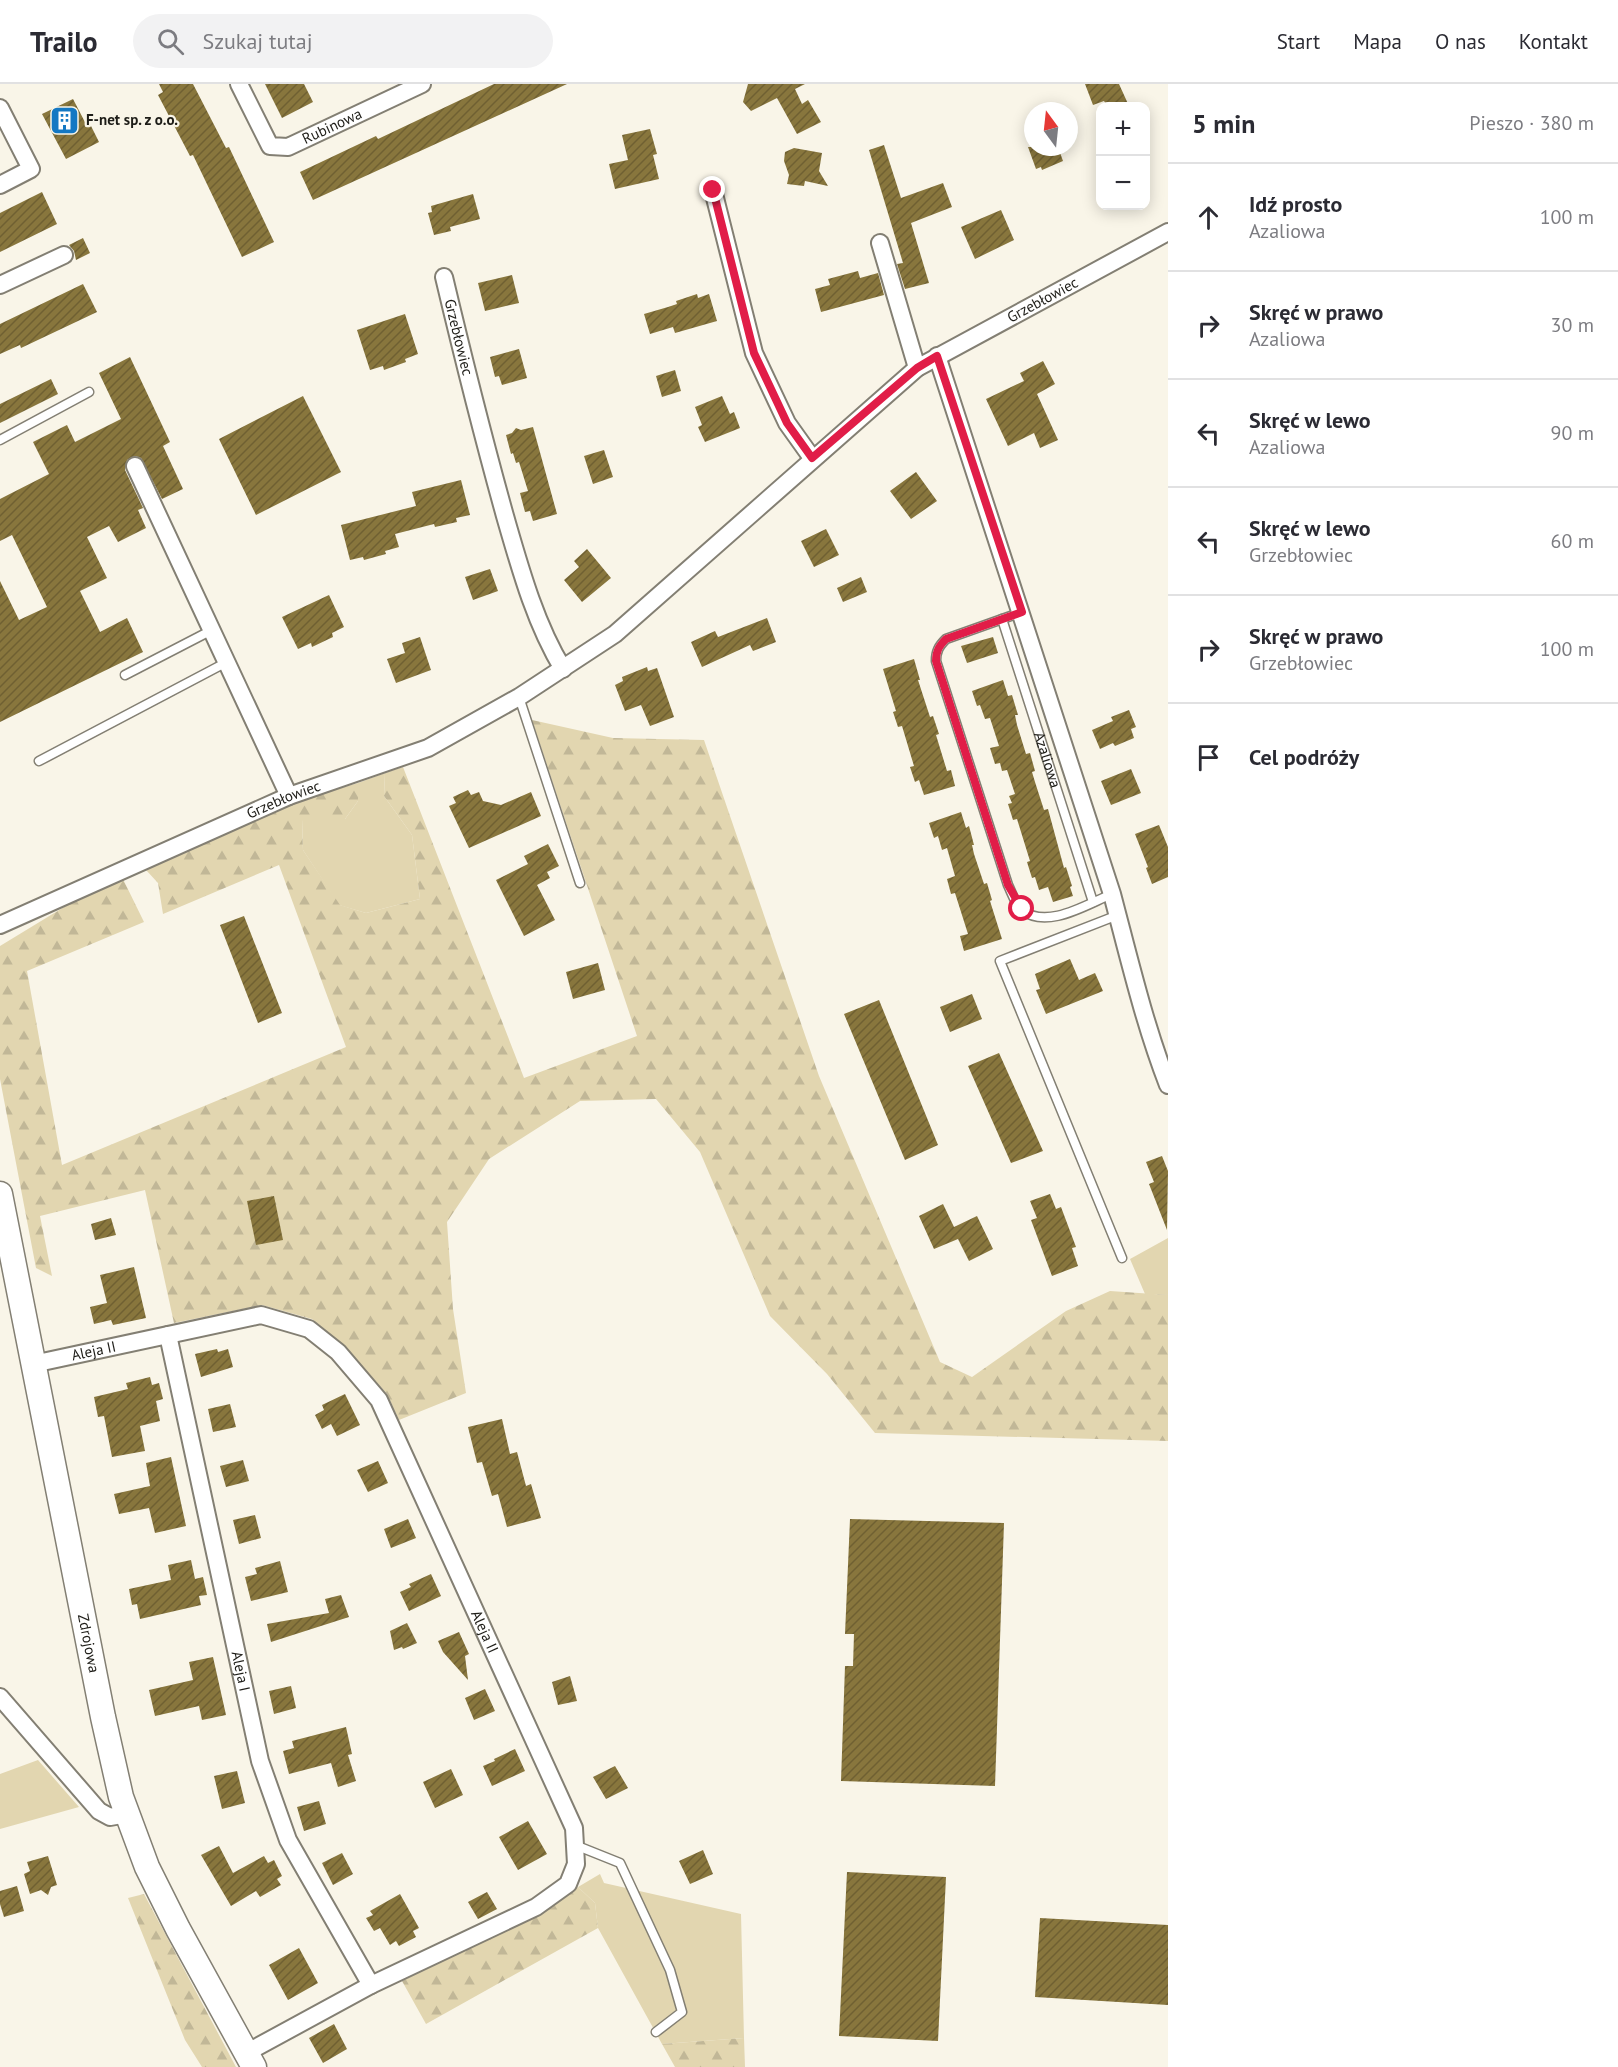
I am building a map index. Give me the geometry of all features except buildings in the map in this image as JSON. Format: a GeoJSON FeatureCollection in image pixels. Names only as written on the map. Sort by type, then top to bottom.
{"type":"FeatureCollection","features":[{"type":"Feature","properties":{"kind":"street","name":"Rubinowa"},"geometry":{"type":"LineString","coordinates":[[239,84],[270,146],[288,147],[423,84]]}},
{"type":"Feature","properties":{"kind":"street"},"geometry":{"type":"LineString","coordinates":[[0,108],[31,169],[0,185]]}},
{"type":"Feature","properties":{"kind":"street"},"geometry":{"type":"LineString","coordinates":[[713,190],[754,353],[787,423],[812,458]]}},
{"type":"Feature","properties":{"kind":"street","name":"Grzebłowiec"},"geometry":{"type":"LineString","coordinates":[[0,925],[289,796],[428,748],[519,697],[615,634],[812,458],[917,368],[1168,232]]}},
{"type":"Feature","properties":{"kind":"street"},"geometry":{"type":"LineString","coordinates":[[880,243],[917,368]]}},
{"type":"Feature","properties":{"kind":"street"},"geometry":{"type":"LineString","coordinates":[[0,285],[64,255]]}},
{"type":"Feature","properties":{"kind":"street","name":"Grzebłowiec"},"geometry":{"type":"LineString","coordinates":[[444,277],[483,436],[517,556],[548,644],[563,669]]}},
{"type":"Feature","properties":{"kind":"street","name":"Azaliowa"},"geometry":{"type":"LineString","coordinates":[[937,356],[1112,894],[1139,995],[1168,1085]]}},
{"type":"Feature","properties":{"kind":"street"},"geometry":{"type":"LineString","coordinates":[[135,466],[289,796]]}},
{"type":"Feature","properties":{"kind":"street","name":"Zdrojowa"},"geometry":{"type":"LineString","coordinates":[[0,1194],[112,1764],[127,1814],[158,1892],[250,2060]]}},
{"type":"Feature","properties":{"kind":"street","name":"Aleja II"},"geometry":{"type":"LineString","coordinates":[[33,1364],[261,1315],[309,1329],[338,1352],[379,1400],[574,1828],[576,1864],[568,1884],[536,1907],[371,1985],[250,2060]]}},
{"type":"Feature","properties":{"kind":"street","name":"Aleja I"},"geometry":{"type":"LineString","coordinates":[[168,1335],[260,1761],[288,1839],[371,1985]]}},
{"type":"Feature","properties":{"kind":"street"},"geometry":{"type":"LineString","coordinates":[[0,1697],[99,1811],[110,1817],[127,1814]]}},
{"type":"Feature","properties":{"kind":"lane"},"geometry":{"type":"LineString","coordinates":[[0,440],[89,392]]}},
{"type":"Feature","properties":{"kind":"lane"},"geometry":{"type":"LineString","coordinates":[[1022,612],[946,639],[939,646],[936,661],[1005,874],[1014,897],[1022,909],[1037,917],[1052,919],[1112,894]]}},
{"type":"Feature","properties":{"kind":"lane","name":"Azaliowa"},"geometry":{"type":"LineString","coordinates":[[1002,619],[1093,902]]}},
{"type":"Feature","properties":{"kind":"lane"},"geometry":{"type":"LineString","coordinates":[[125,675],[212,630]]}},
{"type":"Feature","properties":{"kind":"lane"},"geometry":{"type":"LineString","coordinates":[[39,761],[227,662]]}},
{"type":"Feature","properties":{"kind":"lane"},"geometry":{"type":"LineString","coordinates":[[519,697],[580,883]]}},
{"type":"Feature","properties":{"kind":"lane"},"geometry":{"type":"LineString","coordinates":[[1118,915],[1000,961],[1122,1258]]}},
{"type":"Feature","properties":{"kind":"lane"},"geometry":{"type":"LineString","coordinates":[[575,1845],[620,1863],[670,1970],[682,2012],[656,2032]]}},
{"type":"Feature","properties":{"kind":"green space"},"geometry":{"type":"Polygon","coordinates":[[[532,720],[613,738],[704,740],[819,1076],[940,1362],[972,1377],[1066,1311],[1110,1291],[1168,1295],[1168,1441],[875,1433],[827,1374],[770,1316],[700,1152],[656,1099],[580,1101],[489,1159],[447,1222],[453,1309],[466,1393],[399,1420],[387,1394],[344,1346],[312,1319],[262,1305],[174,1323],[145,1190],[40,1216],[52,1276],[36,1268],[0,1079],[0,946],[120,873],[144,922],[27,971],[62,1165],[346,1047],[279,865],[163,914],[158,883],[146,870],[167,856],[294,802],[358,783],[358,801],[345,819],[302,820],[303,850],[340,905],[366,913],[420,899],[412,835],[384,796],[385,773],[403,767],[524,1078],[637,1036],[532,720]]]}},
{"type":"Feature","properties":{"kind":"green space"},"geometry":{"type":"Polygon","coordinates":[[[385,773],[384,796],[412,835],[420,899],[366,913],[339,905],[303,850],[302,819],[345,819],[358,801],[358,783],[385,773]]]}},
{"type":"Feature","properties":{"kind":"green space"},"geometry":{"type":"Polygon","coordinates":[[[1168,1238],[1168,1295],[1145,1294],[1130,1259],[1168,1238]]]}},
{"type":"Feature","properties":{"kind":"green space"},"geometry":{"type":"Polygon","coordinates":[[[38,1760],[79,1807],[0,1829],[0,1774],[38,1760]]]}},
{"type":"Feature","properties":{"kind":"green space"},"geometry":{"type":"Polygon","coordinates":[[[600,1874],[604,1883],[741,1914],[744,2038],[662,2044],[598,1928],[595,1903],[578,1887],[600,1874]]]}},
{"type":"Feature","properties":{"kind":"green space"},"geometry":{"type":"Polygon","coordinates":[[[578,1887],[595,1903],[598,1928],[426,2024],[402,1981],[541,1913],[578,1887]]]}},
{"type":"Feature","properties":{"kind":"green space"},"geometry":{"type":"Polygon","coordinates":[[[144,1894],[236,2067],[202,2067],[185,2040],[128,1898],[144,1894]]]}},
{"type":"Feature","properties":{"kind":"green space"},"geometry":{"type":"Polygon","coordinates":[[[744,2038],[745,2067],[675,2067],[662,2044],[744,2038]]]}},
{"type":"Feature","properties":{"kind":"place","name":"F-net sp. z o.o."},"geometry":{"type":"Point","coordinates":[65,120]}},
{"type":"Feature","properties":{"kind":"route"},"geometry":{"type":"LineString","coordinates":[[713,190],[754,353],[787,423],[812,458],[917,368],[937,356],[1022,612],[946,639],[939,646],[936,661],[1008,885],[1022,909]]}}]}
